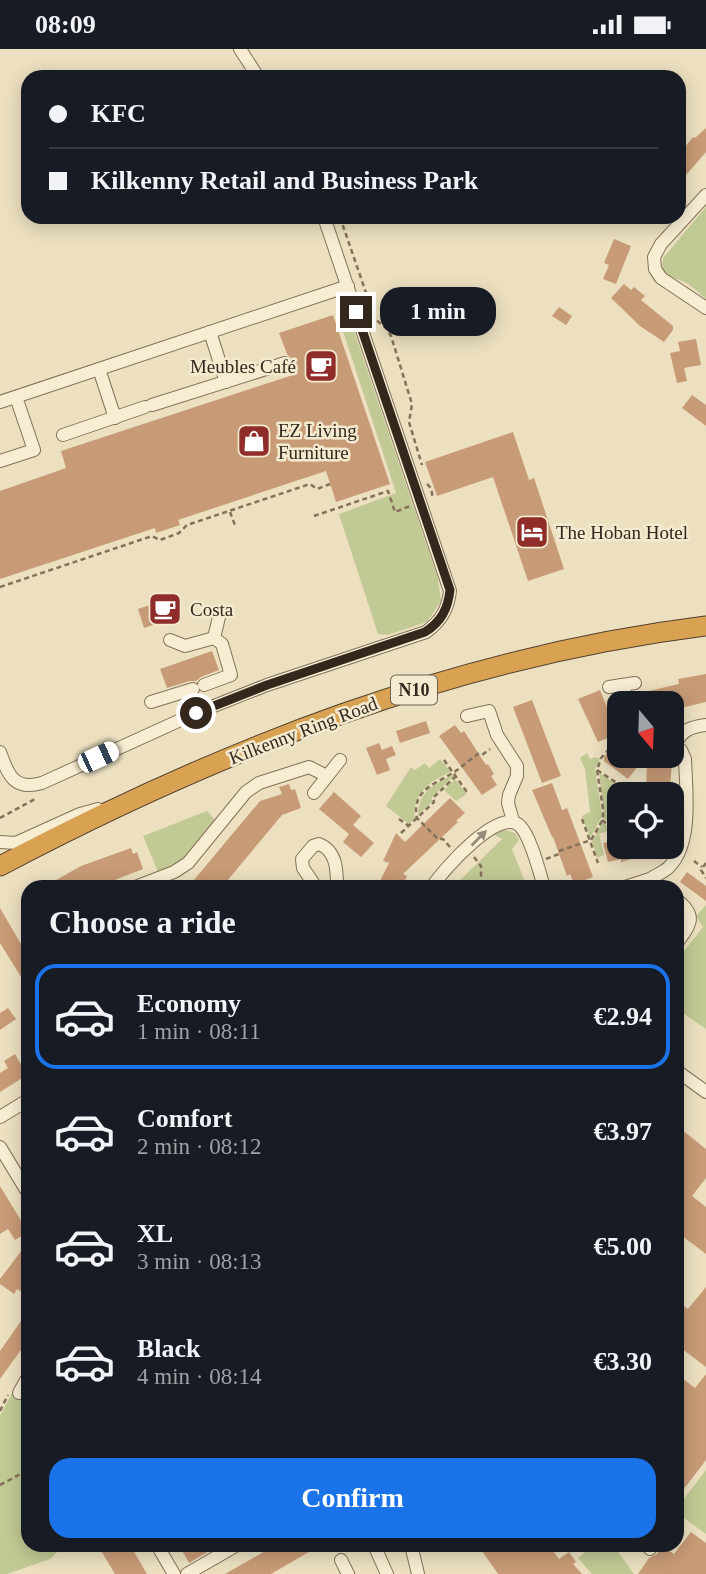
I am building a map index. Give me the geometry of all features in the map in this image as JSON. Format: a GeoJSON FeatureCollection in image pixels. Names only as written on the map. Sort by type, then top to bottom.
{"type":"FeatureCollection","features":[{"type":"Feature","properties":{"kind":"highway","name":"Kilkenny Ring Road"},"geometry":{"type":"LineString","coordinates":[[0,866],[136,798],[227,758],[351,709],[471,673],[586,644],[706,626]]}},
{"type":"Feature","properties":{"kind":"street"},"geometry":{"type":"LineString","coordinates":[[240,49],[254,70]]}},
{"type":"Feature","properties":{"kind":"street"},"geometry":{"type":"LineString","coordinates":[[686,217],[706,195]]}},
{"type":"Feature","properties":{"kind":"street"},"geometry":{"type":"LineString","coordinates":[[0,752],[6,770],[13,779],[22,785],[42,783],[196,713],[267,685],[425,632],[443,616],[449,603],[450,590],[326,224]]}},
{"type":"Feature","properties":{"kind":"street"},"geometry":{"type":"LineString","coordinates":[[679,224],[661,244],[654,257],[655,269],[661,278],[706,308]]}},
{"type":"Feature","properties":{"kind":"street"},"geometry":{"type":"LineString","coordinates":[[0,402],[348,286]]}},
{"type":"Feature","properties":{"kind":"street"},"geometry":{"type":"LineString","coordinates":[[210,332],[226,381]]}},
{"type":"Feature","properties":{"kind":"street"},"geometry":{"type":"LineString","coordinates":[[63,435],[285,363]]}},
{"type":"Feature","properties":{"kind":"street"},"geometry":{"type":"LineString","coordinates":[[99,369],[115,418]]}},
{"type":"Feature","properties":{"kind":"street"},"geometry":{"type":"LineString","coordinates":[[0,461],[34,450],[16,397]]}},
{"type":"Feature","properties":{"kind":"street"},"geometry":{"type":"LineString","coordinates":[[214,638],[220,613]]}},
{"type":"Feature","properties":{"kind":"street"},"geometry":{"type":"LineString","coordinates":[[170,640],[185,646],[214,638]]}},
{"type":"Feature","properties":{"kind":"street"},"geometry":{"type":"LineString","coordinates":[[151,702],[231,675],[222,644],[214,638]]}},
{"type":"Feature","properties":{"kind":"street"},"geometry":{"type":"LineString","coordinates":[[608,687],[628,684],[628,691]]}},
{"type":"Feature","properties":{"kind":"street"},"geometry":{"type":"LineString","coordinates":[[467,716],[489,711],[497,735],[517,767],[517,776],[508,803],[513,821]]}},
{"type":"Feature","properties":{"kind":"street"},"geometry":{"type":"LineString","coordinates":[[684,731],[690,727],[706,725]]}},
{"type":"Feature","properties":{"kind":"street"},"geometry":{"type":"LineString","coordinates":[[658,880],[680,852],[685,835],[684,757]]}},
{"type":"Feature","properties":{"kind":"street"},"geometry":{"type":"LineString","coordinates":[[314,793],[340,760]]}},
{"type":"Feature","properties":{"kind":"street"},"geometry":{"type":"LineString","coordinates":[[153,880],[188,863],[246,792],[259,783],[309,767],[327,776]]}},
{"type":"Feature","properties":{"kind":"street"},"geometry":{"type":"LineString","coordinates":[[0,842],[16,843],[80,814],[136,798]]}},
{"type":"Feature","properties":{"kind":"street"},"geometry":{"type":"LineString","coordinates":[[439,880],[486,830],[501,822],[513,821],[520,825],[526,836],[542,880]]}},
{"type":"Feature","properties":{"kind":"street"},"geometry":{"type":"LineString","coordinates":[[311,880],[303,868],[302,859],[313,846],[319,844],[330,852],[335,862],[336,880]]}},
{"type":"Feature","properties":{"kind":"street"},"geometry":{"type":"LineString","coordinates":[[684,907],[689,911],[691,919],[684,933]]}},
{"type":"Feature","properties":{"kind":"street"},"geometry":{"type":"LineString","coordinates":[[684,1076],[706,1092]]}},
{"type":"Feature","properties":{"kind":"street"},"geometry":{"type":"LineString","coordinates":[[0,1118],[21,1104]]}},
{"type":"Feature","properties":{"kind":"street"},"geometry":{"type":"LineString","coordinates":[[0,1147],[21,1182]]}},
{"type":"Feature","properties":{"kind":"street"},"geometry":{"type":"LineString","coordinates":[[15,1389],[21,1383]]}},
{"type":"Feature","properties":{"kind":"street"},"geometry":{"type":"LineString","coordinates":[[161,1552],[174,1574]]}},
{"type":"Feature","properties":{"kind":"street"},"geometry":{"type":"LineString","coordinates":[[187,1574],[225,1552]]}},
{"type":"Feature","properties":{"kind":"street"},"geometry":{"type":"LineString","coordinates":[[377,1552],[387,1574]]}},
{"type":"Feature","properties":{"kind":"street"},"geometry":{"type":"LineString","coordinates":[[413,1552],[418,1574]]}},
{"type":"Feature","properties":{"kind":"street"},"geometry":{"type":"LineString","coordinates":[[341,1560],[348,1574]]}},
{"type":"Feature","properties":{"kind":"path"},"geometry":{"type":"LineString","coordinates":[[342,224],[375,320],[386,328],[391,336],[412,404],[409,422],[422,471]]}},
{"type":"Feature","properties":{"kind":"path"},"geometry":{"type":"LineString","coordinates":[[426,482],[434,498]]}},
{"type":"Feature","properties":{"kind":"path"},"geometry":{"type":"LineString","coordinates":[[0,587],[152,536],[160,540],[179,533],[187,525],[310,484],[317,489],[330,484]]}},
{"type":"Feature","properties":{"kind":"path"},"geometry":{"type":"LineString","coordinates":[[314,516],[388,491]]}},
{"type":"Feature","properties":{"kind":"path"},"geometry":{"type":"LineString","coordinates":[[230,510],[236,528]]}},
{"type":"Feature","properties":{"kind":"path"},"geometry":{"type":"LineString","coordinates":[[401,833],[433,802],[433,798],[454,775],[478,754],[482,755],[490,749]]}},
{"type":"Feature","properties":{"kind":"path"},"geometry":{"type":"LineString","coordinates":[[550,857],[559,854],[559,851],[590,841],[602,820],[597,770],[599,757],[607,749]]}},
{"type":"Feature","properties":{"kind":"path"},"geometry":{"type":"LineString","coordinates":[[444,760],[467,792]]}},
{"type":"Feature","properties":{"kind":"path"},"geometry":{"type":"LineString","coordinates":[[597,770],[615,782]]}},
{"type":"Feature","properties":{"kind":"path"},"geometry":{"type":"LineString","coordinates":[[450,847],[417,818],[417,806],[434,781],[454,775]]}},
{"type":"Feature","properties":{"kind":"path"},"geometry":{"type":"LineString","coordinates":[[0,818],[36,798]]}},
{"type":"Feature","properties":{"kind":"path"},"geometry":{"type":"LineString","coordinates":[[399,819],[409,826]]}},
{"type":"Feature","properties":{"kind":"path"},"geometry":{"type":"LineString","coordinates":[[582,819],[598,863]]}},
{"type":"Feature","properties":{"kind":"path"},"geometry":{"type":"LineString","coordinates":[[602,820],[607,824]]}},
{"type":"Feature","properties":{"kind":"path"},"geometry":{"type":"LineString","coordinates":[[468,849],[481,866],[481,880]]}},
{"type":"Feature","properties":{"kind":"path"},"geometry":{"type":"LineString","coordinates":[[694,861],[702,867],[704,876],[699,878]]}},
{"type":"Feature","properties":{"kind":"path"},"geometry":{"type":"LineString","coordinates":[[702,867],[706,863]]}},
{"type":"Feature","properties":{"kind":"path"},"geometry":{"type":"LineString","coordinates":[[0,1411],[15,1389]]}},
{"type":"Feature","properties":{"kind":"path"},"geometry":{"type":"LineString","coordinates":[[0,1485],[21,1474]]}},
{"type":"Feature","properties":{"kind":"green space"},"geometry":{"type":"Polygon","coordinates":[[[706,207],[705,298],[688,284],[666,274],[662,264],[663,258],[706,207]]]}},
{"type":"Feature","properties":{"kind":"green space"},"geometry":{"type":"Polygon","coordinates":[[[350,319],[438,579],[441,601],[427,622],[387,635],[378,634],[339,514],[396,493],[340,322],[350,319]]]}},
{"type":"Feature","properties":{"kind":"green space"},"geometry":{"type":"Polygon","coordinates":[[[587,753],[590,759],[600,759],[595,769],[602,816],[590,838],[582,816],[590,812],[585,769],[580,758],[587,753]]]}},
{"type":"Feature","properties":{"kind":"green space"},"geometry":{"type":"Polygon","coordinates":[[[440,759],[451,772],[424,789],[416,802],[415,818],[409,824],[386,806],[411,767],[415,770],[425,763],[429,768],[440,759]]]}},
{"type":"Feature","properties":{"kind":"green space"},"geometry":{"type":"Polygon","coordinates":[[[599,772],[613,782],[607,782],[607,822],[604,819],[599,772]]]}},
{"type":"Feature","properties":{"kind":"green space"},"geometry":{"type":"Polygon","coordinates":[[[453,775],[418,815],[421,801],[428,790],[453,775]]]}},
{"type":"Feature","properties":{"kind":"green space"},"geometry":{"type":"Polygon","coordinates":[[[455,779],[467,794],[456,801],[444,790],[455,779]]]}},
{"type":"Feature","properties":{"kind":"green space"},"geometry":{"type":"Polygon","coordinates":[[[207,811],[217,822],[182,861],[158,872],[143,836],[207,811]]]}},
{"type":"Feature","properties":{"kind":"green space"},"geometry":{"type":"Polygon","coordinates":[[[603,822],[607,826],[607,831],[599,834],[604,855],[597,858],[592,842],[603,822]]]}},
{"type":"Feature","properties":{"kind":"green space"},"geometry":{"type":"Polygon","coordinates":[[[502,829],[515,833],[519,840],[512,849],[524,880],[460,880],[502,839],[493,834],[502,829]]]}},
{"type":"Feature","properties":{"kind":"green space"},"geometry":{"type":"Polygon","coordinates":[[[706,905],[706,1029],[684,1014],[684,951],[703,927],[696,916],[706,905]]]}},
{"type":"Feature","properties":{"kind":"green space"},"geometry":{"type":"Polygon","coordinates":[[[12,1393],[21,1398],[21,1552],[57,1552],[50,1559],[0,1574],[0,1416],[12,1393]]]}},
{"type":"Feature","properties":{"kind":"green space"},"geometry":{"type":"Polygon","coordinates":[[[706,1470],[706,1534],[684,1518],[684,1499],[706,1470]]]}},
{"type":"Feature","properties":{"kind":"green space"},"geometry":{"type":"Polygon","coordinates":[[[585,1552],[618,1552],[634,1574],[592,1574],[578,1558],[585,1552]]]}},
{"type":"Feature","properties":{"kind":"building"},"geometry":{"type":"Polygon","coordinates":[[[706,128],[706,152],[686,175],[686,146],[706,128]]]}},
{"type":"Feature","properties":{"kind":"building"},"geometry":{"type":"Polygon","coordinates":[[[614,239],[631,246],[616,284],[603,279],[609,265],[604,263],[614,239]]]}},
{"type":"Feature","properties":{"kind":"building"},"geometry":{"type":"Polygon","coordinates":[[[624,284],[631,290],[634,287],[645,296],[641,300],[673,326],[664,342],[640,326],[611,298],[624,284]]]}},
{"type":"Feature","properties":{"kind":"building"},"geometry":{"type":"Polygon","coordinates":[[[559,307],[572,316],[566,325],[552,316],[559,307]]]}},
{"type":"Feature","properties":{"kind":"building"},"geometry":{"type":"Polygon","coordinates":[[[333,315],[390,484],[336,502],[326,471],[178,520],[180,525],[156,533],[155,528],[0,579],[0,491],[66,468],[61,451],[293,375],[293,360],[287,354],[279,333],[333,315]]]}},
{"type":"Feature","properties":{"kind":"building"},"geometry":{"type":"Polygon","coordinates":[[[696,339],[701,365],[684,368],[687,381],[677,383],[670,353],[680,351],[678,342],[696,339]]]}},
{"type":"Feature","properties":{"kind":"building"},"geometry":{"type":"Polygon","coordinates":[[[692,395],[706,405],[706,426],[682,408],[692,395]]]}},
{"type":"Feature","properties":{"kind":"building","name":"The Hoban Hotel"},"geometry":{"type":"Polygon","coordinates":[[[513,432],[529,480],[534,478],[564,569],[528,581],[493,477],[437,496],[425,462],[513,432]]]}},
{"type":"Feature","properties":{"kind":"building"},"geometry":{"type":"Polygon","coordinates":[[[170,598],[176,617],[144,628],[138,609],[170,598]]]}},
{"type":"Feature","properties":{"kind":"building"},"geometry":{"type":"Polygon","coordinates":[[[212,651],[219,670],[196,681],[167,688],[160,669],[212,651]]]}},
{"type":"Feature","properties":{"kind":"building"},"geometry":{"type":"Polygon","coordinates":[[[706,674],[706,702],[684,707],[684,691],[648,691],[679,684],[678,679],[706,674]]]}},
{"type":"Feature","properties":{"kind":"building"},"geometry":{"type":"Polygon","coordinates":[[[600,690],[607,708],[607,738],[598,742],[578,699],[600,690]]]}},
{"type":"Feature","properties":{"kind":"building"},"geometry":{"type":"Polygon","coordinates":[[[532,700],[561,776],[542,783],[513,707],[532,700]]]}},
{"type":"Feature","properties":{"kind":"building"},"geometry":{"type":"Polygon","coordinates":[[[426,721],[430,733],[400,743],[396,731],[426,721]]]}},
{"type":"Feature","properties":{"kind":"building"},"geometry":{"type":"Polygon","coordinates":[[[455,725],[461,733],[464,731],[494,774],[491,776],[497,785],[482,795],[439,736],[455,725]]]}},
{"type":"Feature","properties":{"kind":"building"},"geometry":{"type":"Polygon","coordinates":[[[379,743],[382,750],[392,746],[396,755],[386,759],[390,770],[377,775],[366,748],[379,743]]]}},
{"type":"Feature","properties":{"kind":"building"},"geometry":{"type":"Polygon","coordinates":[[[613,768],[636,768],[628,779],[613,768]]]}},
{"type":"Feature","properties":{"kind":"building"},"geometry":{"type":"Polygon","coordinates":[[[647,768],[672,768],[671,782],[646,782],[647,768]]]}},
{"type":"Feature","properties":{"kind":"building"},"geometry":{"type":"Polygon","coordinates":[[[552,783],[562,810],[567,808],[593,877],[572,880],[570,874],[567,876],[532,790],[552,783]]]}},
{"type":"Feature","properties":{"kind":"building"},"geometry":{"type":"Polygon","coordinates":[[[289,784],[291,790],[295,789],[301,808],[282,815],[228,880],[194,880],[260,801],[282,794],[279,787],[289,784]]]}},
{"type":"Feature","properties":{"kind":"building"},"geometry":{"type":"Polygon","coordinates":[[[334,792],[361,816],[353,825],[374,843],[361,857],[343,842],[349,834],[319,809],[334,792]]]}},
{"type":"Feature","properties":{"kind":"building"},"geometry":{"type":"Polygon","coordinates":[[[450,798],[465,813],[403,874],[407,876],[405,880],[380,880],[389,863],[383,861],[396,833],[405,842],[450,798]]]}},
{"type":"Feature","properties":{"kind":"building"},"geometry":{"type":"Polygon","coordinates":[[[607,842],[607,858],[603,843],[607,842]]]}},
{"type":"Feature","properties":{"kind":"building"},"geometry":{"type":"Polygon","coordinates":[[[131,848],[133,854],[137,852],[143,869],[115,880],[56,880],[81,866],[131,848]]]}},
{"type":"Feature","properties":{"kind":"building"},"geometry":{"type":"Polygon","coordinates":[[[687,872],[706,886],[706,901],[684,885],[684,880],[681,880],[687,872]]]}},
{"type":"Feature","properties":{"kind":"building"},"geometry":{"type":"Polygon","coordinates":[[[0,908],[21,944],[21,977],[0,943],[0,908]]]}},
{"type":"Feature","properties":{"kind":"building"},"geometry":{"type":"Polygon","coordinates":[[[8,1008],[16,1019],[0,1030],[0,1013],[8,1008]]]}},
{"type":"Feature","properties":{"kind":"building"},"geometry":{"type":"Polygon","coordinates":[[[15,1054],[21,1064],[21,1079],[0,1092],[0,1073],[8,1068],[4,1061],[15,1054]]]}},
{"type":"Feature","properties":{"kind":"building"},"geometry":{"type":"Polygon","coordinates":[[[684,1132],[706,1149],[706,1178],[692,1196],[706,1207],[706,1254],[684,1237],[684,1132]]]}},
{"type":"Feature","properties":{"kind":"building"},"geometry":{"type":"Polygon","coordinates":[[[0,1186],[21,1220],[21,1236],[15,1240],[8,1229],[0,1234],[0,1186]]]}},
{"type":"Feature","properties":{"kind":"building"},"geometry":{"type":"Polygon","coordinates":[[[21,1251],[21,1292],[17,1289],[14,1294],[0,1284],[0,1279],[21,1251]]]}},
{"type":"Feature","properties":{"kind":"building"},"geometry":{"type":"Polygon","coordinates":[[[706,1287],[706,1367],[684,1350],[684,1306],[688,1309],[706,1287]]]}},
{"type":"Feature","properties":{"kind":"building"},"geometry":{"type":"Polygon","coordinates":[[[21,1321],[21,1350],[0,1379],[0,1351],[21,1321]]]}},
{"type":"Feature","properties":{"kind":"building"},"geometry":{"type":"Polygon","coordinates":[[[706,1374],[706,1460],[684,1489],[684,1379],[695,1388],[706,1374]]]}},
{"type":"Feature","properties":{"kind":"building"},"geometry":{"type":"Polygon","coordinates":[[[691,1532],[706,1543],[706,1574],[638,1574],[649,1558],[658,1552],[684,1552],[684,1541],[691,1532]]]}},
{"type":"Feature","properties":{"kind":"building"},"geometry":{"type":"Polygon","coordinates":[[[102,1552],[134,1552],[147,1574],[115,1574],[102,1552]]]}},
{"type":"Feature","properties":{"kind":"building"},"geometry":{"type":"Polygon","coordinates":[[[183,1552],[207,1552],[189,1563],[183,1552]]]}},
{"type":"Feature","properties":{"kind":"building"},"geometry":{"type":"Polygon","coordinates":[[[264,1552],[309,1552],[271,1574],[225,1574],[264,1552]]]}},
{"type":"Feature","properties":{"kind":"building"},"geometry":{"type":"Polygon","coordinates":[[[483,1552],[554,1552],[559,1559],[569,1552],[576,1562],[573,1564],[582,1574],[498,1574],[483,1552]]]}},
{"type":"Feature","properties":{"kind":"place","name":"Meubles Café"},"geometry":{"type":"Point","coordinates":[321,366]}},
{"type":"Feature","properties":{"kind":"place","name":"EZ Living Furniture"},"geometry":{"type":"Point","coordinates":[254,441]}},
{"type":"Feature","properties":{"kind":"place","name":"The Hoban Hotel"},"geometry":{"type":"Point","coordinates":[532,532]}},
{"type":"Feature","properties":{"kind":"place","name":"Costa"},"geometry":{"type":"Point","coordinates":[165,609]}},
{"type":"Feature","properties":{"kind":"route"},"geometry":{"type":"LineString","coordinates":[[196,713],[267,685],[425,632],[443,616],[449,603],[450,590],[356,312]]}}]}
